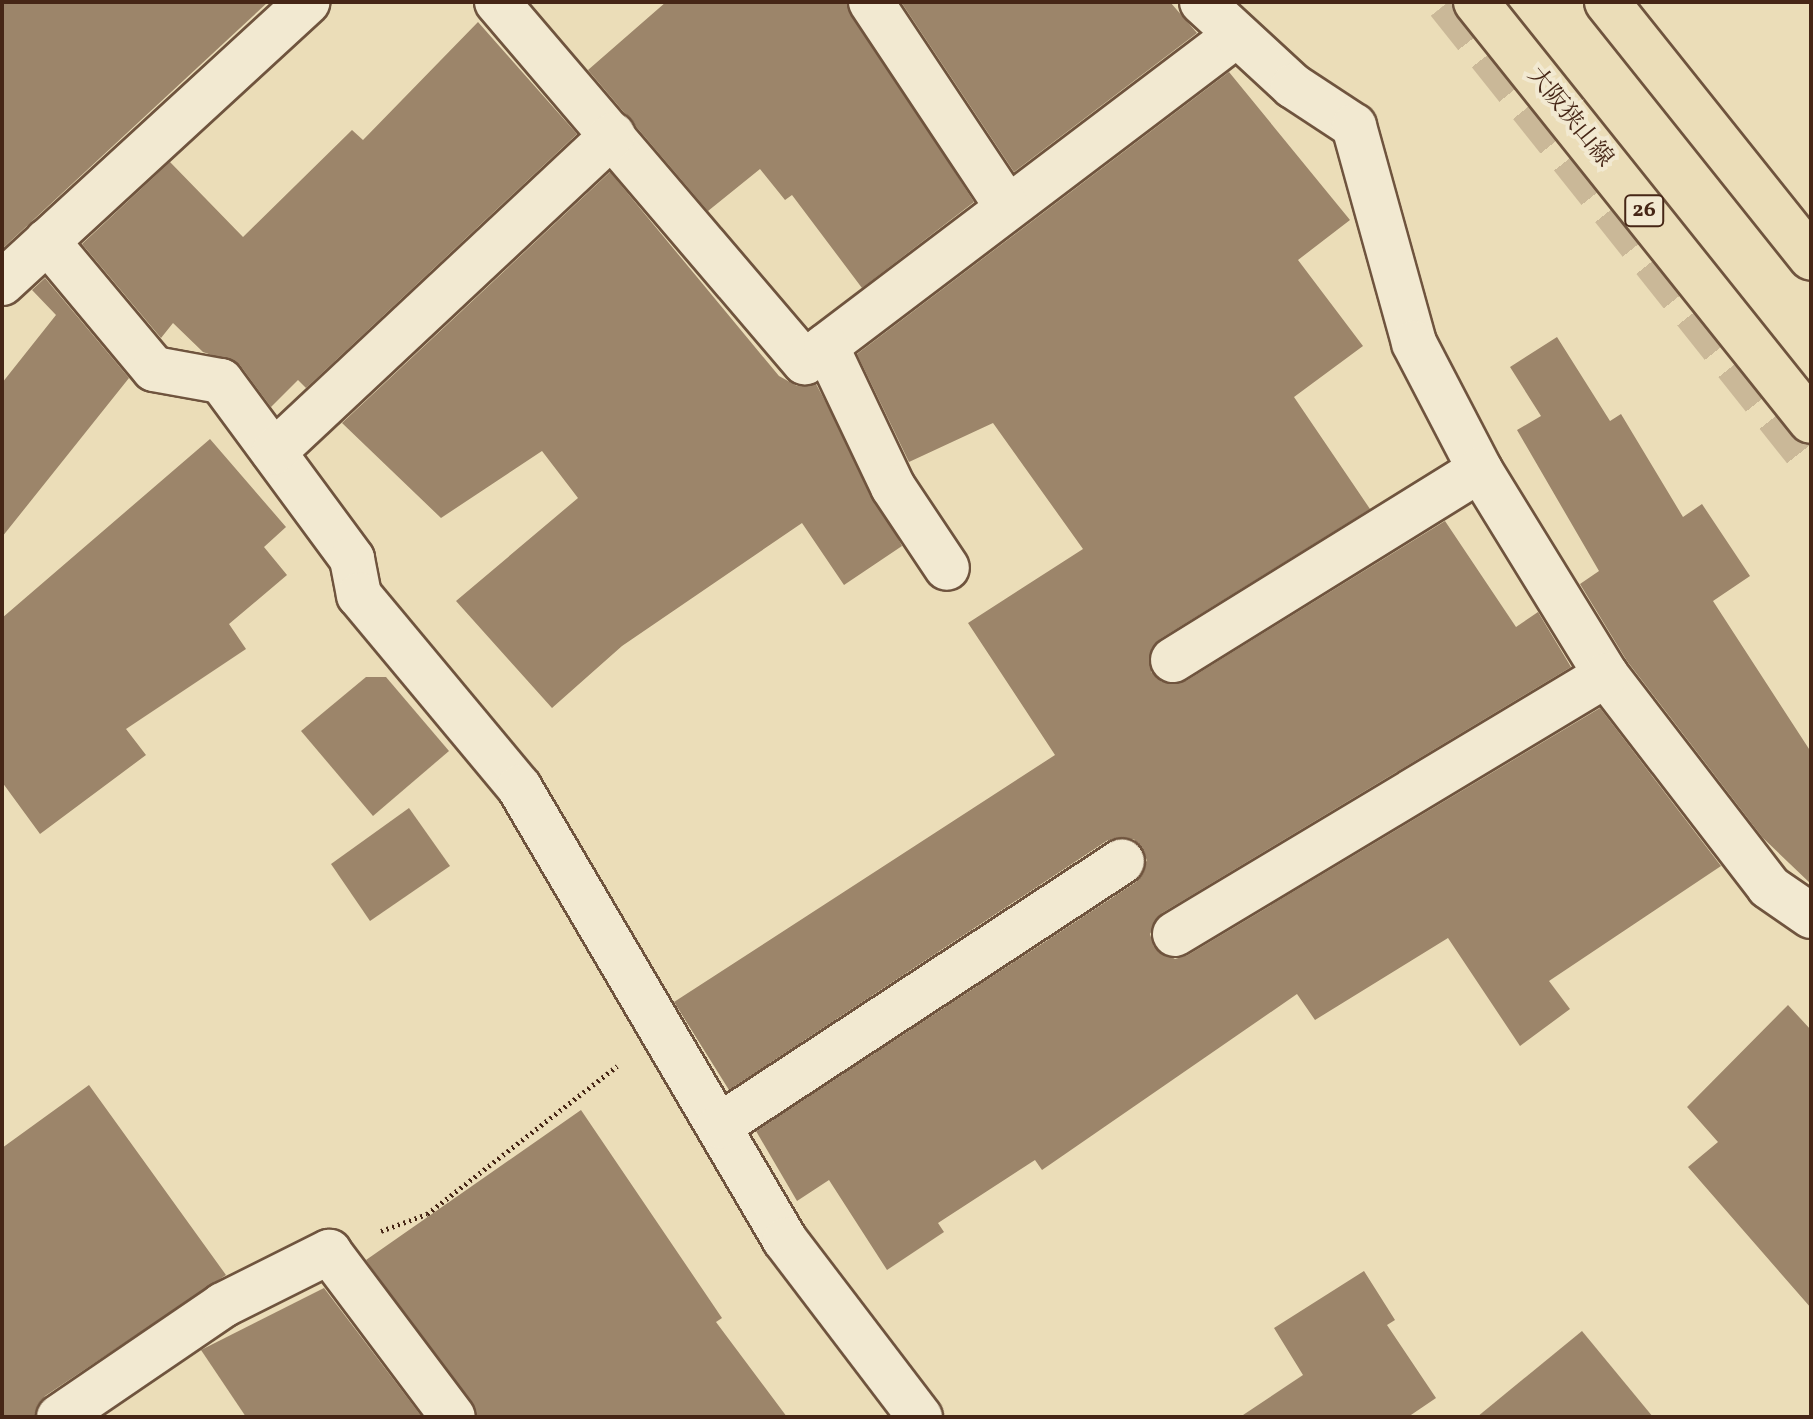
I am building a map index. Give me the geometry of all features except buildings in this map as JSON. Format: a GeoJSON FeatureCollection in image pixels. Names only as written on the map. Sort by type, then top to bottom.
{"type":"FeatureCollection","features":[{"type":"Feature","properties":{"kind":"main road","name":"大阪狭山線"},"geometry":{"type":"LineString","coordinates":[[1476,2],[1811,421]]}},
{"type":"Feature","properties":{"kind":"main road"},"geometry":{"type":"LineString","coordinates":[[1607,2],[1811,258]]}},
{"type":"Feature","properties":{"kind":"street"},"geometry":{"type":"LineString","coordinates":[[2,283],[308,2]]}},
{"type":"Feature","properties":{"kind":"street"},"geometry":{"type":"LineString","coordinates":[[871,2],[1008,208]]}},
{"type":"Feature","properties":{"kind":"street"},"geometry":{"type":"LineString","coordinates":[[1202,2],[1235,36],[1354,126],[1414,343],[1480,470],[1606,675],[1769,887],[1811,916]]}},
{"type":"Feature","properties":{"kind":"street"},"geometry":{"type":"LineString","coordinates":[[513,7],[613,135],[805,362],[1235,36]]}},
{"type":"Feature","properties":{"kind":"street"},"geometry":{"type":"LineString","coordinates":[[274,452],[613,135]]}},
{"type":"Feature","properties":{"kind":"street"},"geometry":{"type":"LineString","coordinates":[[47,241],[154,369],[221,381],[274,452],[352,559],[359,595],[519,787],[785,1240],[920,1417]]}},
{"type":"Feature","properties":{"kind":"street"},"geometry":{"type":"LineString","coordinates":[[826,346],[893,487],[947,568]]}},
{"type":"Feature","properties":{"kind":"street"},"geometry":{"type":"LineString","coordinates":[[1173,660],[1480,470]]}},
{"type":"Feature","properties":{"kind":"street"},"geometry":{"type":"LineString","coordinates":[[1175,934],[1606,675]]}},
{"type":"Feature","properties":{"kind":"street"},"geometry":{"type":"LineString","coordinates":[[719,1126],[1122,861]]}},
{"type":"Feature","properties":{"kind":"street"},"geometry":{"type":"LineString","coordinates":[[59,1417],[223,1305],[329,1252],[453,1417]]}},
{"type":"Feature","properties":{"kind":"path"},"geometry":{"type":"LineString","coordinates":[[329,1252],[427,1214],[662,1031]]}},
{"type":"Feature","properties":{"kind":"tunnel"},"geometry":{"type":"LineString","coordinates":[[1448,2],[1811,458]]}}]}
